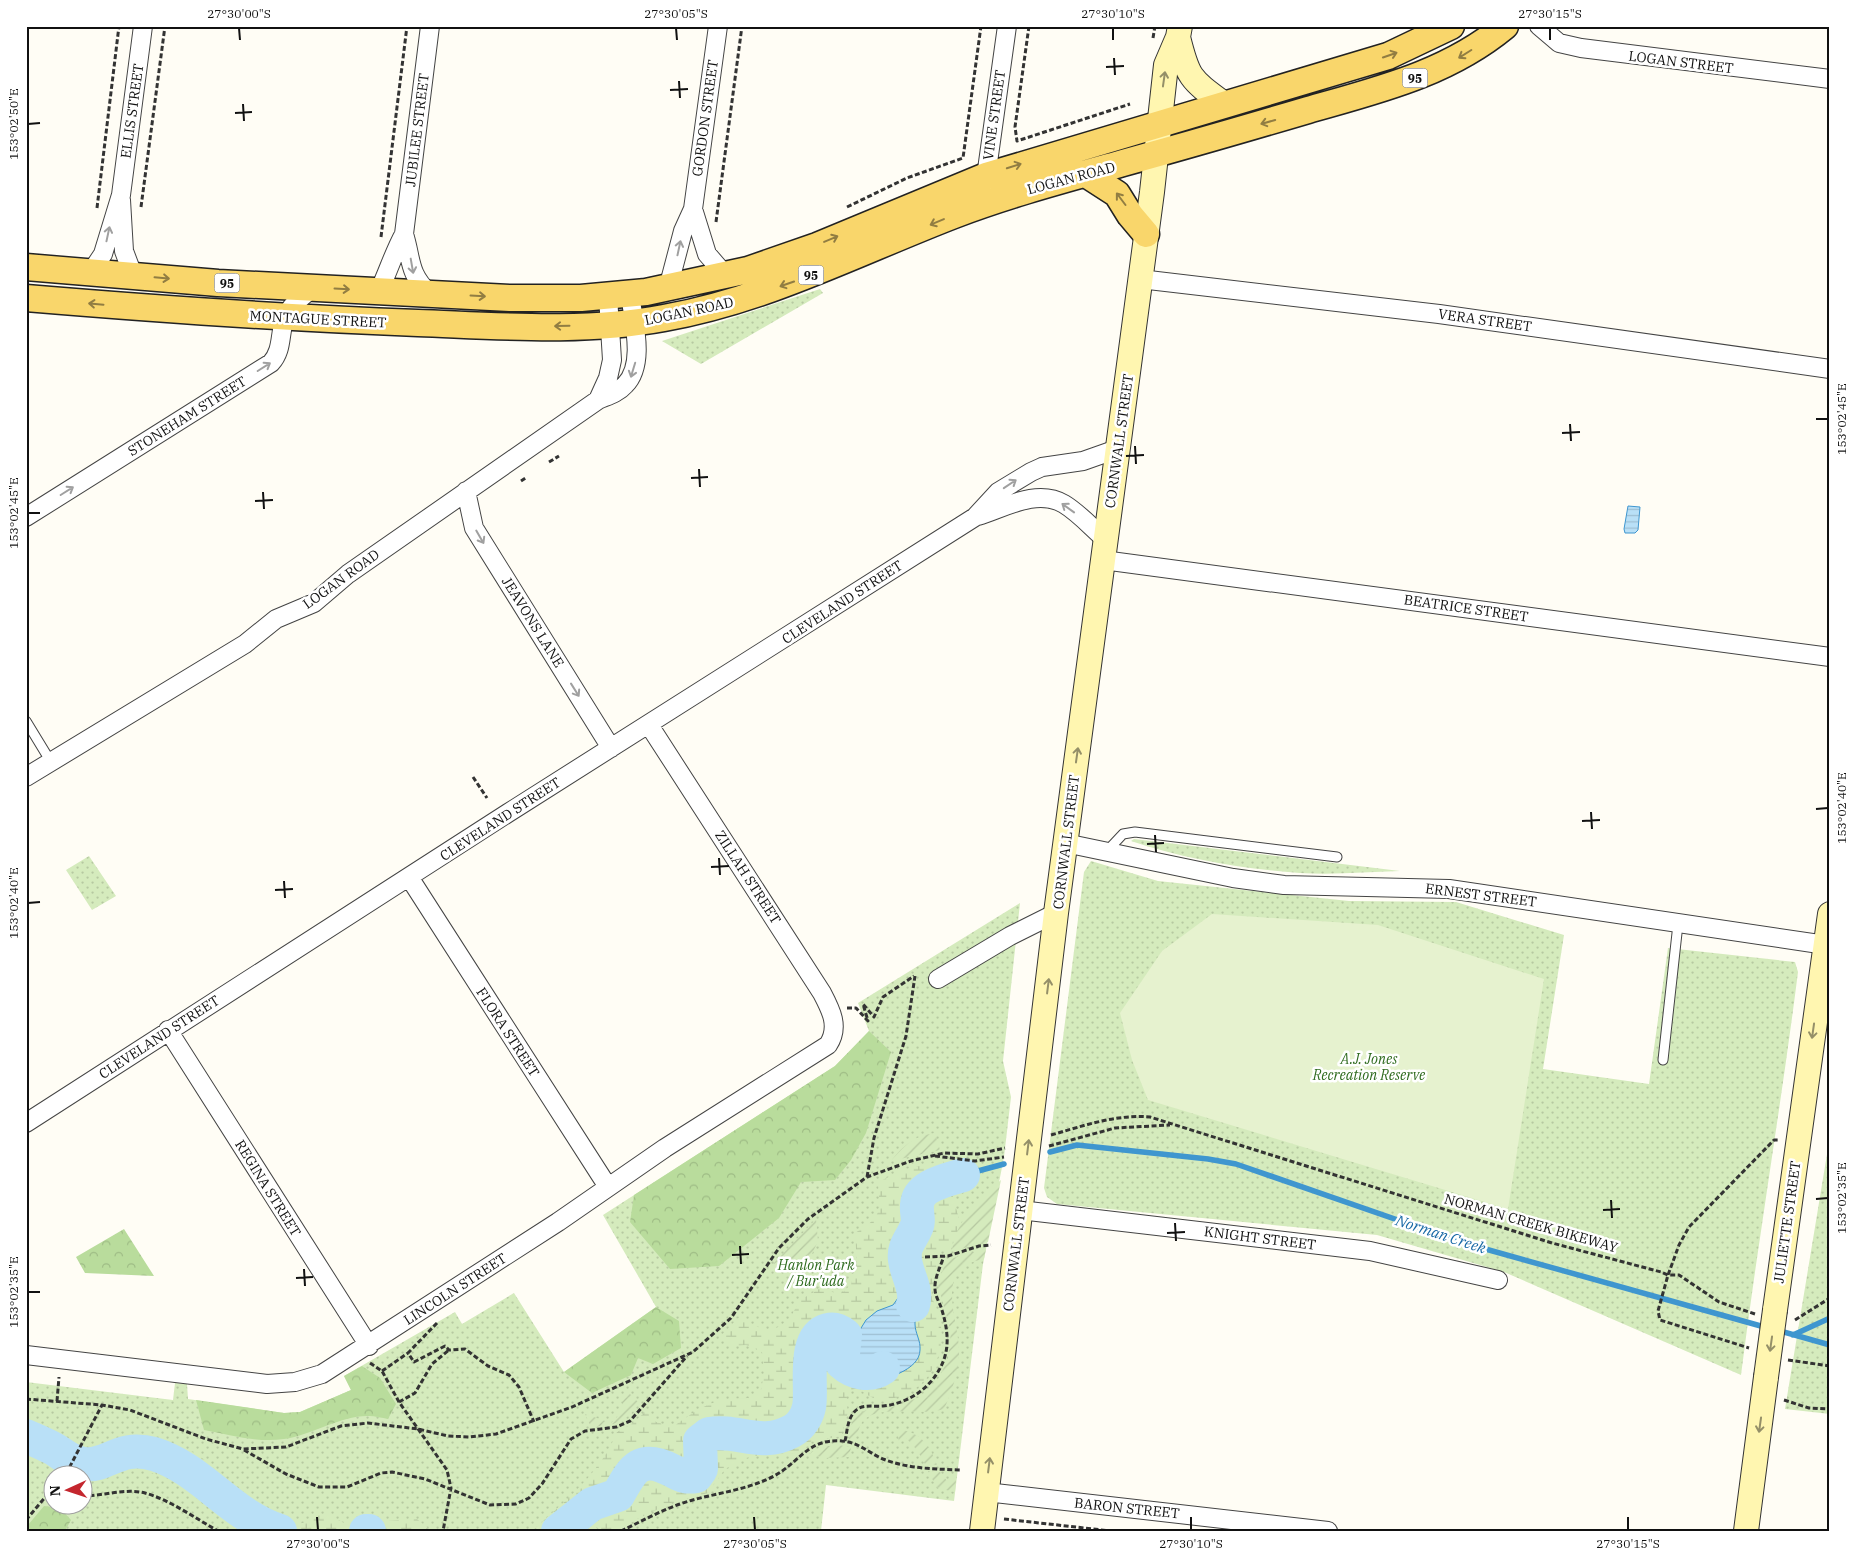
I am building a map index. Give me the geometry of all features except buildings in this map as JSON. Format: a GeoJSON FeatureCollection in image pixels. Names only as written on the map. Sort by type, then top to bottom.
{"type":"FeatureCollection","features":[{"type":"Feature","properties":{"kind":"main road","name":"LOGAN ROAD"},"geometry":{"type":"LineString","coordinates":[[619,295],[668,288],[726,276],[817,246],[986,176],[1388,56],[1426,40],[1451,26]]}},
{"type":"Feature","properties":{"kind":"main road","name":"LOGAN ROAD"},"geometry":{"type":"LineString","coordinates":[[622,323],[663,319],[728,304],[792,283],[982,204],[1415,78],[1460,58],[1505,26]]}},
{"type":"Feature","properties":{"kind":"main road"},"geometry":{"type":"LineString","coordinates":[[1179,32],[1187,71],[1198,84],[1224,104]]}},
{"type":"Feature","properties":{"kind":"main road","name":"CORNWALL STREET"},"geometry":{"type":"LineString","coordinates":[[982,1531],[1056,913],[1146,234],[1166,65],[1179,32]]}},
{"type":"Feature","properties":{"kind":"main road"},"geometry":{"type":"LineString","coordinates":[[1086,174],[1117,194],[1130,215],[1146,234]]}},
{"type":"Feature","properties":{"kind":"main road","name":"95"},"geometry":{"type":"LineString","coordinates":[[26,266],[218,283],[379,291],[540,298],[619,295]]}},
{"type":"Feature","properties":{"kind":"main road","name":"MONTAGUE STREET"},"geometry":{"type":"LineString","coordinates":[[26,298],[285,318],[517,326],[622,323]]}},
{"type":"Feature","properties":{"kind":"main road","name":"JULIETTE STREET"},"geometry":{"type":"LineString","coordinates":[[1746,1531],[1774,1315],[1824,999],[1826,945],[1830,914]]}},
{"type":"Feature","properties":{"kind":"street","name":"ELLIS STREET"},"geometry":{"type":"LineString","coordinates":[[92,272],[103,254],[121,195],[143,26]]}},
{"type":"Feature","properties":{"kind":"street","name":"JUBILEE STREET"},"geometry":{"type":"LineString","coordinates":[[429,293],[413,275],[404,234],[430,26]]}},
{"type":"Feature","properties":{"kind":"street","name":"GORDON STREET"},"geometry":{"type":"LineString","coordinates":[[668,288],[675,267],[682,231],[693,209],[718,26]]}},
{"type":"Feature","properties":{"kind":"street","name":"VINE STREET"},"geometry":{"type":"LineString","coordinates":[[982,204],[1006,26]]}},
{"type":"Feature","properties":{"kind":"street","name":"LOGAN STREET"},"geometry":{"type":"LineString","coordinates":[[1539,26],[1559,43],[1581,48],[1830,79]]}},
{"type":"Feature","properties":{"kind":"street","name":"ELLIS STREET"},"geometry":{"type":"LineString","coordinates":[[121,195],[125,230],[124,251],[132,275]]}},
{"type":"Feature","properties":{"kind":"street","name":"GORDON STREET"},"geometry":{"type":"LineString","coordinates":[[693,209],[707,254],[726,276]]}},
{"type":"Feature","properties":{"kind":"street","name":"JUBILEE STREET"},"geometry":{"type":"LineString","coordinates":[[379,291],[395,250],[404,234]]}},
{"type":"Feature","properties":{"kind":"street","name":"VERA STREET"},"geometry":{"type":"LineString","coordinates":[[1140,279],[1439,314],[1830,369]]}},
{"type":"Feature","properties":{"kind":"street","name":"STONEHAM STREET"},"geometry":{"type":"LineString","coordinates":[[26,518],[271,363],[278,354],[285,318],[291,308],[314,287]]}},
{"type":"Feature","properties":{"kind":"street","name":"LOGAN ROAD"},"geometry":{"type":"LineString","coordinates":[[26,777],[245,644],[276,619],[314,603],[343,577],[466,491],[598,400],[618,391],[630,379],[636,360],[622,323],[619,295]]}},
{"type":"Feature","properties":{"kind":"street","name":"LOGAN ROAD"},"geometry":{"type":"LineString","coordinates":[[598,400],[611,369],[622,323]]}},
{"type":"Feature","properties":{"kind":"street","name":"CLEVELAND STREET"},"geometry":{"type":"LineString","coordinates":[[975,517],[998,492],[1031,472],[1042,467],[1083,461],[1117,449]]}},
{"type":"Feature","properties":{"kind":"street","name":"JEAVONS LANE"},"geometry":{"type":"LineString","coordinates":[[466,491],[474,528],[612,748]]}},
{"type":"Feature","properties":{"kind":"street","name":"CLEVELAND STREET"},"geometry":{"type":"LineString","coordinates":[[26,1123],[168,1030],[975,517],[1023,500],[1044,498],[1063,504],[1104,550]]}},
{"type":"Feature","properties":{"kind":"street","name":"BEATRICE STREET"},"geometry":{"type":"LineString","coordinates":[[1104,550],[1830,657]]}},
{"type":"Feature","properties":{"kind":"street","name":"ZILLAH STREET"},"geometry":{"type":"LineString","coordinates":[[649,725],[830,1008],[834,1021],[834,1034]]}},
{"type":"Feature","properties":{"kind":"street","name":"ERNEST STREET"},"geometry":{"type":"LineString","coordinates":[[1065,843],[1233,878],[1284,885],[1449,889],[1826,945]]}},
{"type":"Feature","properties":{"kind":"street","name":"FLORA STREET"},"geometry":{"type":"LineString","coordinates":[[409,877],[608,1187]]}},
{"type":"Feature","properties":{"kind":"street"},"geometry":{"type":"LineString","coordinates":[[938,979],[1002,941],[1056,913]]}},
{"type":"Feature","properties":{"kind":"street","name":"REGINA STREET"},"geometry":{"type":"LineString","coordinates":[[168,1030],[367,1353]]}},
{"type":"Feature","properties":{"kind":"street","name":"LINCOLN STREET"},"geometry":{"type":"LineString","coordinates":[[26,1355],[281,1384],[322,1374],[367,1353],[664,1148],[821,1050],[828,1045],[834,1034]]}},
{"type":"Feature","properties":{"kind":"street","name":"KNIGHT STREET"},"geometry":{"type":"LineString","coordinates":[[1020,1210],[1370,1251],[1498,1280]]}},
{"type":"Feature","properties":{"kind":"street","name":"BARON STREET"},"geometry":{"type":"LineString","coordinates":[[986,1492],[1328,1531]]}},
{"type":"Feature","properties":{"kind":"lane"},"geometry":{"type":"LineString","coordinates":[[26,721],[51,762]]}},
{"type":"Feature","properties":{"kind":"lane"},"geometry":{"type":"LineString","coordinates":[[1107,851],[1123,834],[1135,832],[1336,857]]}},
{"type":"Feature","properties":{"kind":"lane"},"geometry":{"type":"LineString","coordinates":[[1663,1060],[1678,924]]}},
{"type":"Feature","properties":{"kind":"path"},"geometry":{"type":"LineString","coordinates":[[96,212],[119,26]]}},
{"type":"Feature","properties":{"kind":"path"},"geometry":{"type":"LineString","coordinates":[[140,216],[165,26]]}},
{"type":"Feature","properties":{"kind":"path"},"geometry":{"type":"LineString","coordinates":[[380,245],[407,26]]}},
{"type":"Feature","properties":{"kind":"path"},"geometry":{"type":"LineString","coordinates":[[716,223],[742,26]]}},
{"type":"Feature","properties":{"kind":"path"},"geometry":{"type":"LineString","coordinates":[[841,210],[907,178],[963,158],[981,26]]}},
{"type":"Feature","properties":{"kind":"path"},"geometry":{"type":"LineString","coordinates":[[1029,26],[1015,127],[1017,141],[1130,104]]}},
{"type":"Feature","properties":{"kind":"path"},"geometry":{"type":"LineString","coordinates":[[549,462],[559,456]]}},
{"type":"Feature","properties":{"kind":"path"},"geometry":{"type":"LineString","coordinates":[[521,481],[527,477]]}},
{"type":"Feature","properties":{"kind":"path"},"geometry":{"type":"LineString","coordinates":[[473,776],[487,798]]}},
{"type":"Feature","properties":{"kind":"path"},"geometry":{"type":"LineString","coordinates":[[830,1008],[856,1008],[868,1021],[863,1004],[874,1017],[883,996],[915,976],[906,1036],[874,1138],[867,1177]]}},
{"type":"Feature","properties":{"kind":"path","name":"NORMAN CREEK BIKEWAY"},"geometry":{"type":"LineString","coordinates":[[1050,1135],[1125,1116],[1150,1118],[1543,1240],[1668,1275],[1679,1275],[1728,1306],[1774,1315]]}},
{"type":"Feature","properties":{"kind":"path","name":"NORMAN CREEK BIKEWAY"},"geometry":{"type":"LineString","coordinates":[[1049,1146],[1115,1128],[1174,1125]]}},
{"type":"Feature","properties":{"kind":"path"},"geometry":{"type":"LineString","coordinates":[[1752,1348],[1666,1323],[1660,1320],[1658,1311],[1679,1245],[1689,1227],[1774,1140],[1779,1140]]}},
{"type":"Feature","properties":{"kind":"path"},"geometry":{"type":"LineString","coordinates":[[26,1399],[102,1405],[130,1410],[206,1439],[243,1449],[286,1474],[319,1487],[347,1487],[381,1473],[392,1472],[417,1477],[452,1488],[479,1502],[490,1505],[516,1504],[529,1498],[542,1484],[571,1439],[585,1432],[616,1427],[630,1421],[689,1354],[731,1318],[779,1248],[808,1219],[867,1177],[911,1160],[952,1152],[978,1154],[1005,1148]]}},
{"type":"Feature","properties":{"kind":"path"},"geometry":{"type":"LineString","coordinates":[[935,1156],[975,1161],[1004,1157]]}},
{"type":"Feature","properties":{"kind":"path"},"geometry":{"type":"LineString","coordinates":[[925,1257],[944,1256],[991,1245]]}},
{"type":"Feature","properties":{"kind":"path"},"geometry":{"type":"LineString","coordinates":[[845,1441],[850,1419],[858,1409],[868,1405],[884,1406],[916,1395],[931,1383],[940,1369],[946,1350],[947,1330],[935,1287],[944,1256]]}},
{"type":"Feature","properties":{"kind":"path"},"geometry":{"type":"LineString","coordinates":[[1774,1315],[1795,1320],[1830,1298]]}},
{"type":"Feature","properties":{"kind":"path"},"geometry":{"type":"LineString","coordinates":[[382,1371],[408,1353],[439,1322]]}},
{"type":"Feature","properties":{"kind":"path"},"geometry":{"type":"LineString","coordinates":[[408,1353],[414,1362],[445,1346],[449,1350]]}},
{"type":"Feature","properties":{"kind":"path"},"geometry":{"type":"LineString","coordinates":[[400,1402],[415,1393],[432,1364],[449,1350],[465,1349],[488,1366],[509,1375],[520,1387],[534,1422]]}},
{"type":"Feature","properties":{"kind":"path"},"geometry":{"type":"LineString","coordinates":[[367,1353],[382,1371],[400,1402],[447,1470],[452,1488],[443,1531]]}},
{"type":"Feature","properties":{"kind":"path"},"geometry":{"type":"LineString","coordinates":[[243,1449],[286,1447],[341,1426],[368,1423],[418,1429],[448,1436],[469,1437],[496,1434],[572,1408],[689,1354]]}},
{"type":"Feature","properties":{"kind":"path"},"geometry":{"type":"LineString","coordinates":[[1785,1359],[1830,1366]]}},
{"type":"Feature","properties":{"kind":"path"},"geometry":{"type":"LineString","coordinates":[[57,1401],[59,1376]]}},
{"type":"Feature","properties":{"kind":"path"},"geometry":{"type":"LineString","coordinates":[[1782,1399],[1809,1408],[1830,1409]]}},
{"type":"Feature","properties":{"kind":"path"},"geometry":{"type":"LineString","coordinates":[[72,1464],[102,1405]]}},
{"type":"Feature","properties":{"kind":"path"},"geometry":{"type":"LineString","coordinates":[[621,1531],[679,1504],[742,1490],[760,1483],[776,1475],[805,1450],[817,1444],[845,1441],[860,1446],[883,1459],[903,1465],[962,1470]]}},
{"type":"Feature","properties":{"kind":"path"},"geometry":{"type":"LineString","coordinates":[[92,1495],[123,1492],[144,1493],[165,1501],[218,1531]]}},
{"type":"Feature","properties":{"kind":"path"},"geometry":{"type":"LineString","coordinates":[[26,1520],[42,1501]]}},
{"type":"Feature","properties":{"kind":"path"},"geometry":{"type":"LineString","coordinates":[[1003,1519],[1111,1531]]}},
{"type":"Feature","properties":{"kind":"green space"},"geometry":{"type":"Polygon","coordinates":[[[820,289],[823,293],[701,364],[662,341],[820,289]]]}},
{"type":"Feature","properties":{"kind":"green space"},"geometry":{"type":"Polygon","coordinates":[[[1134,839],[1400,871],[1313,874],[1257,869],[1172,853],[1131,841],[1134,839]]]}},
{"type":"Feature","properties":{"kind":"green space"},"geometry":{"type":"Polygon","coordinates":[[[89,856],[116,896],[92,910],[66,870],[89,856]]]}},
{"type":"Feature","properties":{"kind":"green space","name":"A.J. Jones Recreation Reserve"},"geometry":{"type":"Polygon","coordinates":[[[1091,861],[1158,881],[1349,901],[1456,902],[1564,935],[1543,1069],[1649,1084],[1668,948],[1795,962],[1798,972],[1741,1375],[1504,1272],[1377,1235],[1057,1204],[1047,1197],[1044,1188],[1084,872],[1091,861]]]}},
{"type":"Feature","properties":{"kind":"green space","name":"Hanlon Park / Bur'uda"},"geometry":{"type":"Polygon","coordinates":[[[1020,903],[1003,1061],[1011,1097],[1004,1157],[983,1264],[954,1501],[826,1485],[821,1531],[26,1531],[26,1382],[173,1400],[175,1383],[187,1384],[188,1399],[284,1413],[300,1412],[351,1390],[344,1376],[455,1312],[462,1324],[514,1293],[564,1372],[656,1307],[603,1215],[835,1066],[869,1031],[858,1003],[1020,903]]]}},
{"type":"Feature","properties":{"kind":"green space"},"geometry":{"type":"Polygon","coordinates":[[[1212,914],[1378,925],[1544,979],[1508,1209],[1148,1100],[1132,1060],[1120,1013],[1162,951],[1212,914]]]}},
{"type":"Feature","properties":{"kind":"green space"},"geometry":{"type":"Polygon","coordinates":[[[869,1031],[891,1052],[866,1133],[851,1160],[835,1180],[801,1182],[779,1218],[719,1266],[670,1269],[630,1222],[634,1195],[835,1066],[869,1031]]]}},
{"type":"Feature","properties":{"kind":"green space"},"geometry":{"type":"Polygon","coordinates":[[[935,1133],[940,1150],[891,1161],[910,1142],[921,1136],[935,1133]]]}},
{"type":"Feature","properties":{"kind":"green space"},"geometry":{"type":"Polygon","coordinates":[[[1830,1136],[1830,1414],[1785,1409],[1830,1136]]]}},
{"type":"Feature","properties":{"kind":"green space"},"geometry":{"type":"Polygon","coordinates":[[[943,1161],[961,1226],[953,1240],[952,1251],[941,1251],[933,1279],[932,1296],[940,1322],[940,1347],[934,1367],[921,1384],[903,1395],[884,1400],[870,1396],[858,1388],[849,1391],[846,1400],[848,1412],[841,1436],[809,1442],[796,1454],[769,1453],[746,1458],[725,1469],[708,1493],[671,1503],[637,1519],[618,1531],[605,1531],[591,1525],[585,1531],[532,1531],[569,1498],[591,1474],[610,1447],[617,1432],[632,1424],[646,1411],[656,1422],[673,1427],[709,1405],[722,1400],[745,1398],[760,1393],[764,1375],[762,1352],[746,1345],[730,1346],[721,1336],[738,1318],[770,1332],[789,1320],[800,1300],[819,1289],[841,1294],[848,1288],[855,1274],[857,1259],[855,1233],[871,1222],[878,1213],[878,1182],[906,1169],[943,1161]]]}},
{"type":"Feature","properties":{"kind":"green space"},"geometry":{"type":"Polygon","coordinates":[[[1001,1180],[988,1242],[952,1251],[958,1230],[969,1211],[1001,1180]]]}},
{"type":"Feature","properties":{"kind":"green space"},"geometry":{"type":"Polygon","coordinates":[[[816,1219],[818,1241],[812,1254],[773,1264],[816,1219]]]}},
{"type":"Feature","properties":{"kind":"green space"},"geometry":{"type":"Polygon","coordinates":[[[124,1229],[154,1276],[85,1273],[76,1257],[124,1229]]]}},
{"type":"Feature","properties":{"kind":"green space"},"geometry":{"type":"Polygon","coordinates":[[[986,1249],[984,1259],[968,1264],[958,1272],[953,1283],[953,1308],[959,1356],[955,1380],[944,1409],[924,1412],[878,1413],[869,1416],[862,1422],[855,1440],[849,1439],[850,1428],[855,1416],[866,1410],[897,1406],[922,1396],[937,1382],[948,1359],[951,1332],[938,1285],[946,1260],[986,1249]]]}},
{"type":"Feature","properties":{"kind":"green space"},"geometry":{"type":"Polygon","coordinates":[[[656,1307],[679,1321],[681,1348],[653,1364],[638,1358],[631,1375],[592,1393],[564,1372],[656,1307]]]}},
{"type":"Feature","properties":{"kind":"green space"},"geometry":{"type":"Polygon","coordinates":[[[362,1366],[380,1378],[396,1404],[388,1419],[371,1416],[348,1419],[295,1437],[274,1440],[244,1438],[204,1430],[196,1400],[284,1413],[300,1412],[351,1390],[344,1376],[362,1366]]]}},
{"type":"Feature","properties":{"kind":"green space"},"geometry":{"type":"Polygon","coordinates":[[[625,1389],[639,1403],[629,1416],[618,1422],[591,1427],[585,1414],[611,1423],[615,1420],[623,1403],[625,1389]]]}},
{"type":"Feature","properties":{"kind":"green space"},"geometry":{"type":"Polygon","coordinates":[[[26,1423],[60,1438],[72,1447],[88,1452],[124,1442],[153,1443],[196,1453],[211,1465],[247,1502],[285,1516],[298,1524],[322,1515],[327,1515],[344,1523],[368,1516],[387,1521],[417,1519],[431,1531],[249,1531],[186,1484],[173,1478],[151,1473],[134,1457],[124,1459],[104,1472],[92,1474],[92,1464],[55,1464],[26,1451],[26,1423]]]}},
{"type":"Feature","properties":{"kind":"green space"},"geometry":{"type":"Polygon","coordinates":[[[902,1430],[915,1434],[924,1442],[937,1465],[925,1464],[917,1450],[905,1437],[899,1443],[898,1434],[902,1430]]]}},
{"type":"Feature","properties":{"kind":"green space"},"geometry":{"type":"Polygon","coordinates":[[[838,1445],[851,1447],[849,1457],[825,1458],[809,1454],[820,1447],[838,1445]]]}},
{"type":"Feature","properties":{"kind":"green space"},"geometry":{"type":"Polygon","coordinates":[[[928,1471],[940,1472],[947,1481],[956,1480],[955,1492],[937,1488],[928,1471]]]}},
{"type":"Feature","properties":{"kind":"green space"},"geometry":{"type":"Polygon","coordinates":[[[42,1508],[42,1514],[66,1514],[71,1520],[65,1531],[27,1531],[28,1525],[42,1508]]]}},
{"type":"Feature","properties":{"kind":"water"},"geometry":{"type":"Polygon","coordinates":[[[1628,506],[1640,507],[1638,530],[1635,533],[1625,533],[1628,506]]]}},
{"type":"Feature","properties":{"kind":"water"},"geometry":{"type":"Polygon","coordinates":[[[905,1262],[911,1272],[917,1293],[915,1324],[920,1347],[918,1357],[908,1369],[883,1379],[868,1380],[846,1372],[842,1363],[855,1356],[858,1333],[866,1320],[877,1311],[893,1305],[906,1287],[905,1262]]]}},
{"type":"Feature","properties":{"kind":"waterway","name":"Norman Creek"},"geometry":{"type":"LineString","coordinates":[[1050,1152],[1077,1145],[1208,1159],[1236,1164],[1464,1243],[1768,1328]]}},
{"type":"Feature","properties":{"kind":"waterway","name":"Norman Creek"},"geometry":{"type":"LineString","coordinates":[[963,1175],[1004,1164]]}},
{"type":"Feature","properties":{"kind":"waterway","name":"Norman Creek"},"geometry":{"type":"LineString","coordinates":[[913,1305],[914,1294],[905,1255],[906,1247],[917,1225],[919,1198],[922,1193],[935,1184],[963,1175]]}},
{"type":"Feature","properties":{"kind":"waterway"},"geometry":{"type":"LineString","coordinates":[[1793,1335],[1830,1318]]}},
{"type":"Feature","properties":{"kind":"waterway","name":"Norman Creek"},"geometry":{"type":"LineString","coordinates":[[558,1531],[592,1504],[618,1495],[628,1477],[639,1466],[653,1464],[684,1476],[696,1476],[701,1469],[700,1441],[709,1434],[720,1433],[770,1438],[781,1436],[795,1429],[805,1418],[809,1407],[810,1364],[814,1342],[828,1330],[837,1330],[845,1335],[842,1363],[846,1366],[862,1373],[878,1371],[883,1368]]}},
{"type":"Feature","properties":{"kind":"waterway","name":"Norman Creek"},"geometry":{"type":"LineString","coordinates":[[1777,1330],[1830,1345]]}},
{"type":"Feature","properties":{"kind":"waterway","name":"Norman Creek"},"geometry":{"type":"LineString","coordinates":[[26,1436],[51,1447],[72,1460],[84,1464],[93,1464],[131,1452],[154,1454],[187,1470],[246,1515],[280,1531]]}}]}
